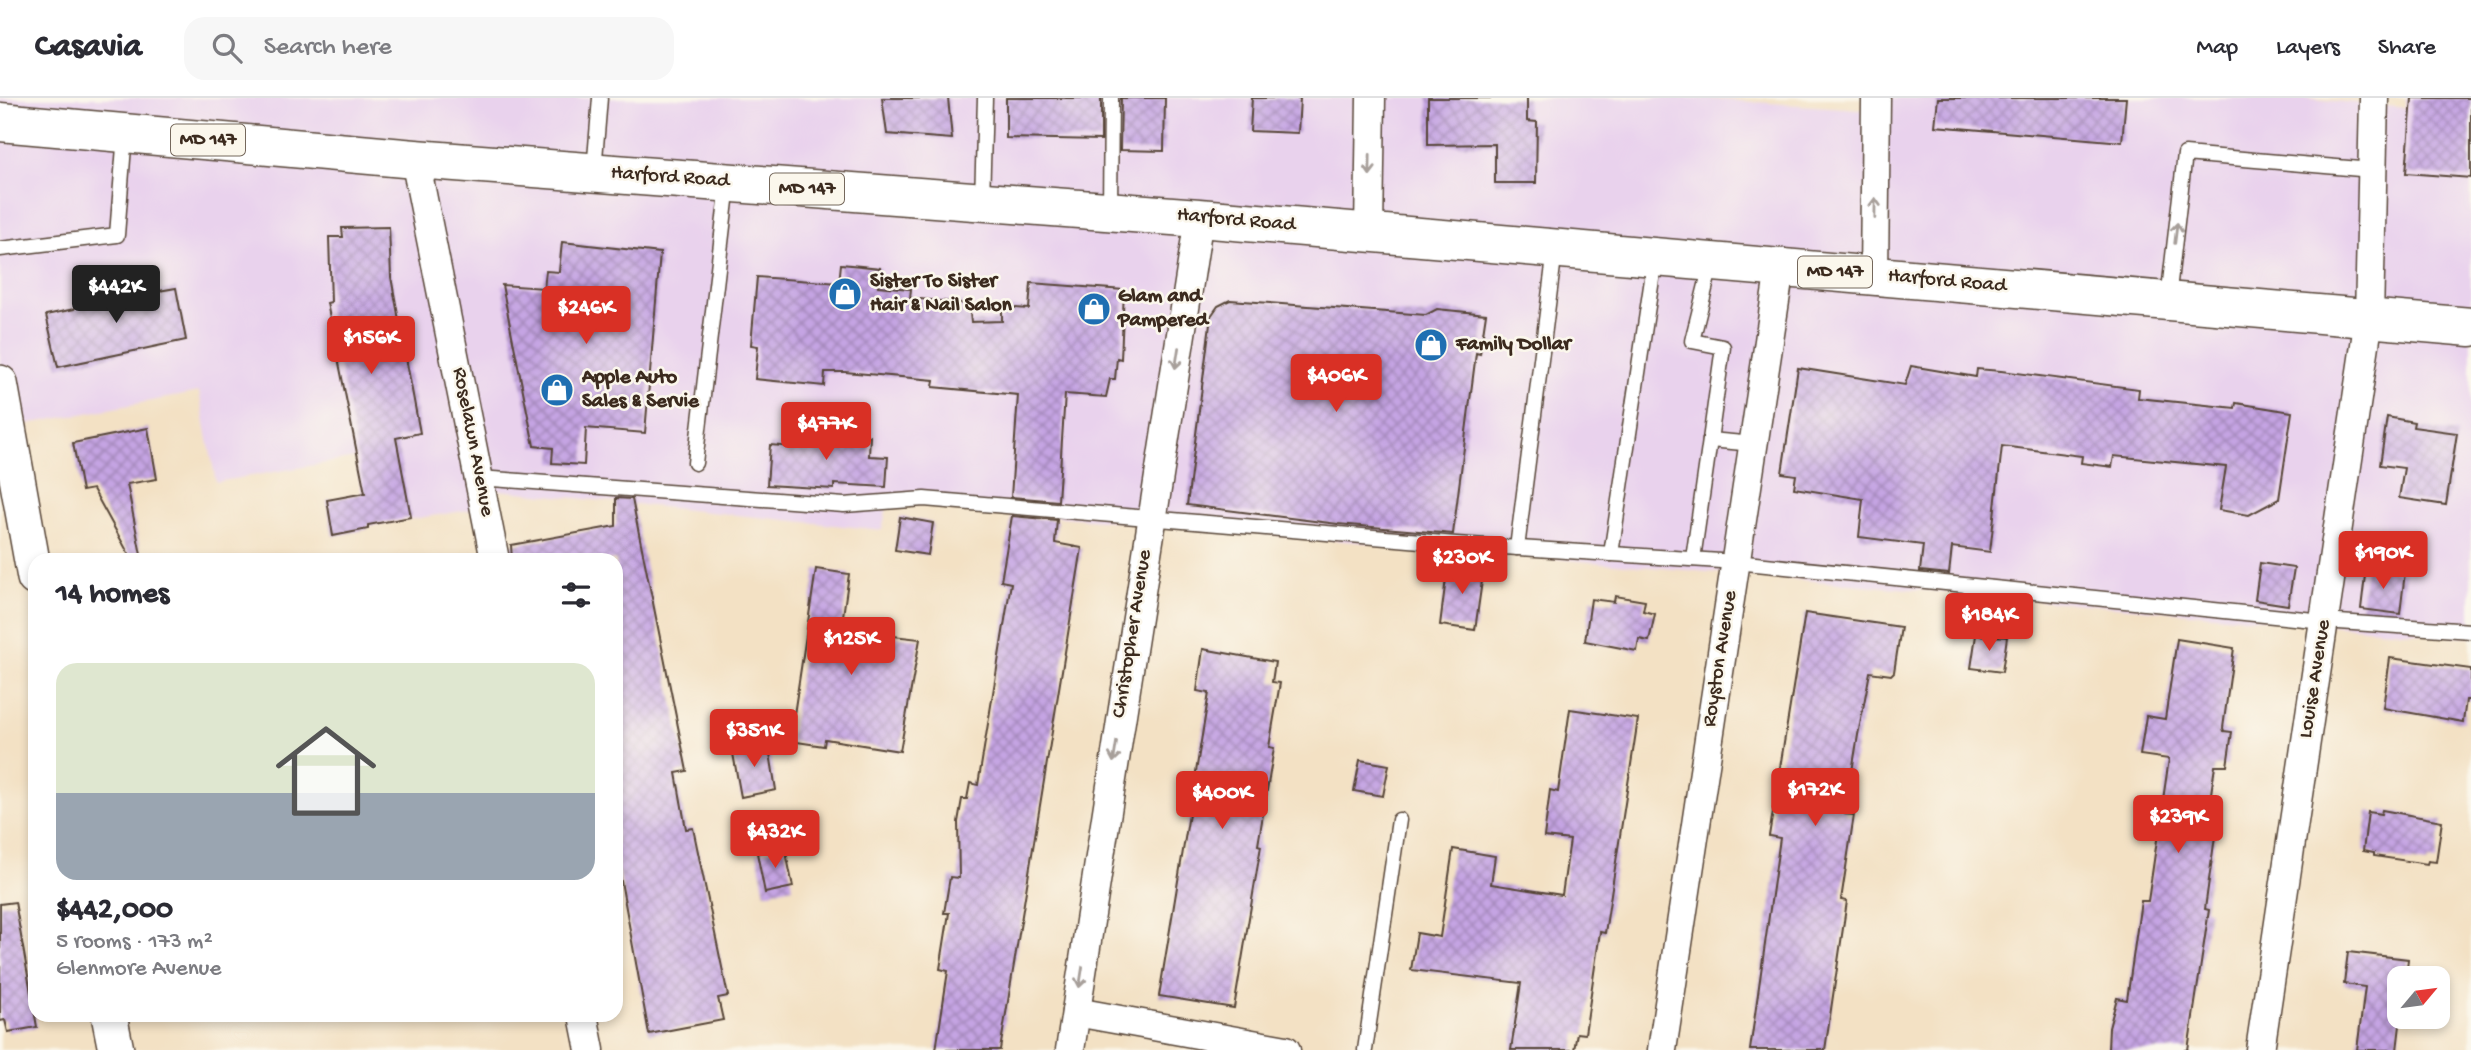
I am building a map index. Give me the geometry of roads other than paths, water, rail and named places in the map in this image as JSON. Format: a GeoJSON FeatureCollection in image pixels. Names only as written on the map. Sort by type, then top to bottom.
{"type":"FeatureCollection","features":[{"type":"Feature","properties":{"kind":"main road","name":"Harford Road"},"geometry":{"type":"LineString","coordinates":[[0,122],[415,159],[1369,232],[2471,327]]}},
{"type":"Feature","properties":{"kind":"street"},"geometry":{"type":"LineString","coordinates":[[1369,232],[1371,98]]}},
{"type":"Feature","properties":{"kind":"street"},"geometry":{"type":"LineString","coordinates":[[1874,276],[1876,98]]}},
{"type":"Feature","properties":{"kind":"street","name":"Louise Avenue"},"geometry":{"type":"LineString","coordinates":[[2260,1050],[2369,318],[2374,98]]}},
{"type":"Feature","properties":{"kind":"street","name":"Roselawn Avenue"},"geometry":{"type":"LineString","coordinates":[[415,159],[494,553]]}},
{"type":"Feature","properties":{"kind":"street","name":"Christopher Avenue"},"geometry":{"type":"LineString","coordinates":[[1070,1050],[1150,519],[1199,218]]}},
{"type":"Feature","properties":{"kind":"street","name":"Royston Avenue"},"geometry":{"type":"LineString","coordinates":[[1662,1050],[1780,268]]}},
{"type":"Feature","properties":{"kind":"street"},"geometry":{"type":"LineString","coordinates":[[0,383],[31,553]]}},
{"type":"Feature","properties":{"kind":"street"},"geometry":{"type":"LineString","coordinates":[[1076,1013],[1286,1050]]}},
{"type":"Feature","properties":{"kind":"street"},"geometry":{"type":"LineString","coordinates":[[110,1022],[116,1050]]}},
{"type":"Feature","properties":{"kind":"street"},"geometry":{"type":"LineString","coordinates":[[584,1022],[590,1050]]}},
{"type":"Feature","properties":{"kind":"lane"},"geometry":{"type":"LineString","coordinates":[[594,173],[600,98]]}},
{"type":"Feature","properties":{"kind":"lane"},"geometry":{"type":"LineString","coordinates":[[982,202],[985,98]]}},
{"type":"Feature","properties":{"kind":"lane"},"geometry":{"type":"LineString","coordinates":[[1110,211],[1111,98]]}},
{"type":"Feature","properties":{"kind":"lane"},"geometry":{"type":"LineString","coordinates":[[0,249],[117,235],[125,133]]}},
{"type":"Feature","properties":{"kind":"lane"},"geometry":{"type":"LineString","coordinates":[[2168,301],[2185,154],[2372,170]]}},
{"type":"Feature","properties":{"kind":"lane"},"geometry":{"type":"LineString","coordinates":[[695,463],[728,183]]}},
{"type":"Feature","properties":{"kind":"lane"},"geometry":{"type":"LineString","coordinates":[[1517,548],[1555,248]]}},
{"type":"Feature","properties":{"kind":"lane"},"geometry":{"type":"LineString","coordinates":[[1611,554],[1655,257]]}},
{"type":"Feature","properties":{"kind":"lane"},"geometry":{"type":"LineString","coordinates":[[1693,559],[1723,347],[1692,341],[1712,262]]}},
{"type":"Feature","properties":{"kind":"lane"},"geometry":{"type":"LineString","coordinates":[[1710,440],[1754,444]]}},
{"type":"Feature","properties":{"kind":"lane"},"geometry":{"type":"LineString","coordinates":[[479,478],[845,505],[924,499],[1517,548],[1736,562],[2324,621],[2471,631]]}},
{"type":"Feature","properties":{"kind":"lane"},"geometry":{"type":"LineString","coordinates":[[1365,1050],[1399,820]]}},
{"type":"Feature","properties":{"kind":"place","name":"Sister To Sister Hair & Nail Salon"},"geometry":{"type":"Point","coordinates":[845,294]}},
{"type":"Feature","properties":{"kind":"place","name":"Glam and Pampered"},"geometry":{"type":"Point","coordinates":[1094,309]}},
{"type":"Feature","properties":{"kind":"place","name":"Family Dollar"},"geometry":{"type":"Point","coordinates":[1431,345]}},
{"type":"Feature","properties":{"kind":"place","name":"Apple Auto Sales & Servie"},"geometry":{"type":"Point","coordinates":[557,390]}}]}
